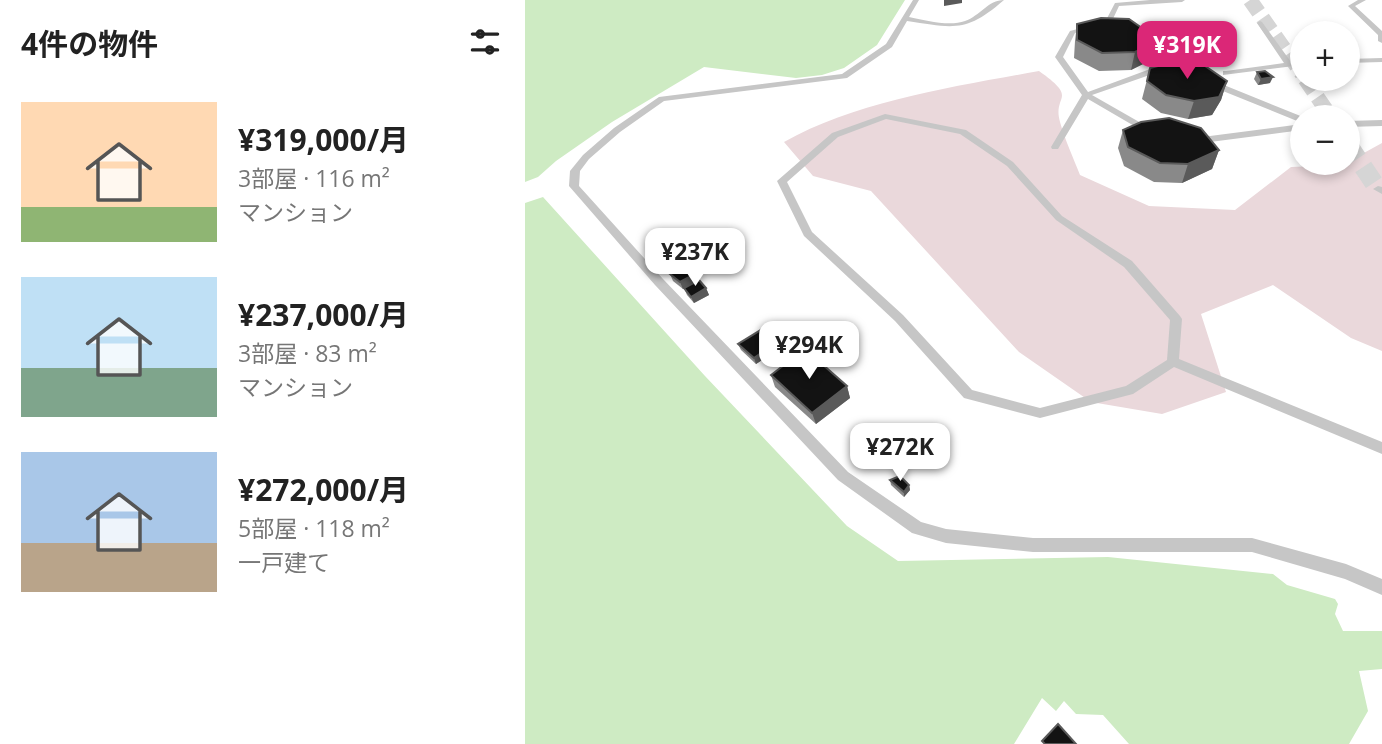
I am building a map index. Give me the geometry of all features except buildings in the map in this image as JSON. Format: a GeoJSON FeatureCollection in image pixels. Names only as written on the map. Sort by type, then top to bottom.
{"type":"FeatureCollection","features":[{"type":"Feature","properties":{"kind":"lane"},"geometry":{"type":"LineString","coordinates":[[916,0],[889,45],[844,76],[663,99],[617,130],[586,157],[575,171],[574,186],[659,282],[843,476],[917,528],[946,536],[1033,545],[1252,545],[1346,572],[1382,587]]}},
{"type":"Feature","properties":{"kind":"lane"},"geometry":{"type":"LineString","coordinates":[[905,19],[950,25],[967,23],[1001,0]]}},
{"type":"Feature","properties":{"kind":"lane"},"geometry":{"type":"LineString","coordinates":[[1107,24],[1117,4],[1182,0]]}},
{"type":"Feature","properties":{"kind":"lane"},"geometry":{"type":"LineString","coordinates":[[1363,0],[1351,6],[1381,34],[1382,41]]}},
{"type":"Feature","properties":{"kind":"lane"},"geometry":{"type":"LineString","coordinates":[[1226,73],[1289,63],[1260,23]]}},
{"type":"Feature","properties":{"kind":"lane"},"geometry":{"type":"LineString","coordinates":[[1163,129],[1139,124],[1086,95],[1059,57],[1072,32],[1107,24],[1146,40],[1168,66],[1193,76]]}},
{"type":"Feature","properties":{"kind":"lane"},"geometry":{"type":"LineString","coordinates":[[1360,61],[1382,60]]}},
{"type":"Feature","properties":{"kind":"lane"},"geometry":{"type":"LineString","coordinates":[[1055,147],[1086,95],[1168,66]]}},
{"type":"Feature","properties":{"kind":"lane"},"geometry":{"type":"LineString","coordinates":[[1206,82],[1290,115]]}},
{"type":"Feature","properties":{"kind":"lane"},"geometry":{"type":"LineString","coordinates":[[885,116],[963,132],[1010,164],[1059,218],[1128,264],[1176,319],[1173,362],[1129,390],[1040,413],[968,394],[899,318],[808,234],[782,181],[835,135],[885,116]]}},
{"type":"Feature","properties":{"kind":"lane"},"geometry":{"type":"LineString","coordinates":[[1360,124],[1382,123]]}},
{"type":"Feature","properties":{"kind":"lane"},"geometry":{"type":"LineString","coordinates":[[1186,134],[1210,139],[1290,129]]}},
{"type":"Feature","properties":{"kind":"lane"},"geometry":{"type":"LineString","coordinates":[[1173,362],[1382,448]]}},
{"type":"Feature","properties":{"kind":"shaded area"},"geometry":{"type":"Polygon","coordinates":[[[525,0],[905,0],[877,45],[844,68],[822,75],[796,78],[704,67],[612,122],[556,161],[538,177],[525,182],[525,0]]]}},
{"type":"Feature","properties":{"kind":"shaded area"},"geometry":{"type":"Polygon","coordinates":[[[1039,71],[1062,92],[1058,113],[1080,175],[1149,206],[1235,210],[1290,168],[1290,175],[1360,175],[1360,155],[1382,143],[1382,351],[1351,338],[1273,285],[1201,314],[1226,392],[1162,414],[1091,402],[1019,352],[871,191],[813,176],[784,142],[875,105],[1039,71]]]}},
{"type":"Feature","properties":{"kind":"shaded area"},"geometry":{"type":"Polygon","coordinates":[[[543,197],[705,376],[847,526],[898,561],[1108,557],[1273,574],[1287,585],[1335,599],[1338,604],[1335,614],[1343,631],[1382,631],[1382,669],[1359,671],[1368,711],[1349,744],[1129,744],[1103,715],[1076,714],[1064,701],[1056,711],[1042,698],[1014,744],[525,744],[525,203],[543,197]]]}},
{"type":"Feature","properties":{"kind":"tunnel"},"geometry":{"type":"LineString","coordinates":[[1250,0],[1290,57]]}},
{"type":"Feature","properties":{"kind":"tunnel"},"geometry":{"type":"LineString","coordinates":[[1313,91],[1323,105]]}},
{"type":"Feature","properties":{"kind":"tunnel"},"geometry":{"type":"LineString","coordinates":[[1360,162],[1378,189]]}}]}
